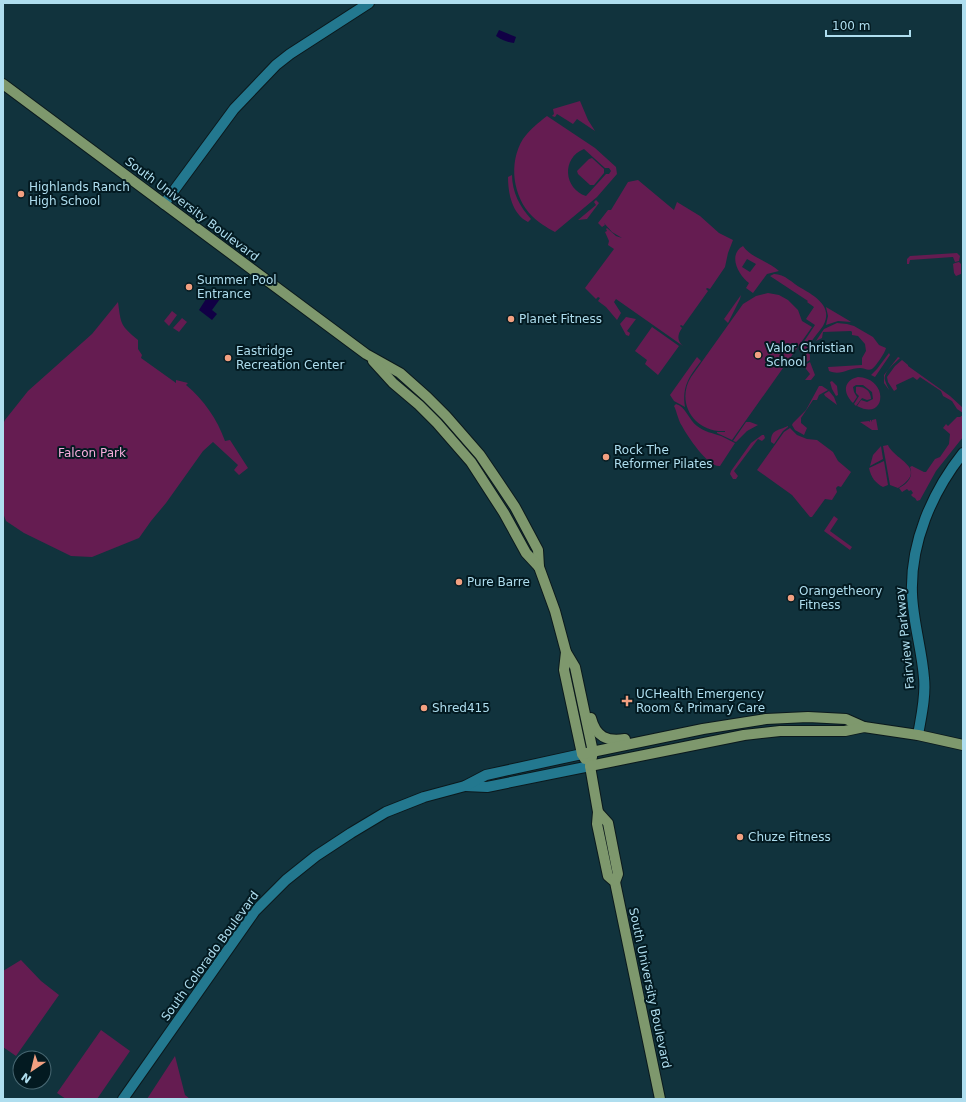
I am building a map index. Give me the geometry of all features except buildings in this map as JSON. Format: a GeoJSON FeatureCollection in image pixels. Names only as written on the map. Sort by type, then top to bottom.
{"type":"FeatureCollection","features":[{"type":"Feature","properties":{"kind":"main road"},"geometry":{"type":"LineString","coordinates":[[164,204],[234,108],[276,65],[290,54],[369,3]]}},
{"type":"Feature","properties":{"kind":"main road","name":"South University Boulevard"},"geometry":{"type":"LineString","coordinates":[[3,84],[366,354],[400,373],[427,396],[480,455],[510,500],[538,550],[539,567],[555,611],[566,652],[575,667],[593,752],[590,766],[598,812],[597,824],[608,876],[615,882],[660,1099]]}},
{"type":"Feature","properties":{"kind":"main road","name":"South University Boulevard"},"geometry":{"type":"LineString","coordinates":[[366,354],[393,383],[419,405],[470,462],[504,513],[526,553],[539,567]]}},
{"type":"Feature","properties":{"kind":"main road","name":"Fairview Parkway"},"geometry":{"type":"LineString","coordinates":[[918,735],[924,693],[924,678],[913,609],[912,584],[915,557],[925,521],[934,498],[942,482],[963,453]]}},
{"type":"Feature","properties":{"kind":"main road"},"geometry":{"type":"LineString","coordinates":[[476,471],[479,469],[485,473],[497,490],[510,500]]}},
{"type":"Feature","properties":{"kind":"main road","name":"South University Boulevard"},"geometry":{"type":"LineString","coordinates":[[566,652],[564,670],[582,754],[590,766]]}},
{"type":"Feature","properties":{"kind":"main road"},"geometry":{"type":"LineString","coordinates":[[582,699],[588,707],[593,727],[602,737],[615,741],[627,739],[647,740],[766,719],[808,717],[846,719],[864,727],[918,735],[963,745]]}},
{"type":"Feature","properties":{"kind":"main road"},"geometry":{"type":"LineString","coordinates":[[590,766],[744,735],[780,731],[845,731],[864,727]]}},
{"type":"Feature","properties":{"kind":"main road","name":"South Colorado Boulevard"},"geometry":{"type":"LineString","coordinates":[[124,1099],[255,911],[286,880],[316,856],[386,812],[424,797],[465,786],[486,775],[647,740]]}},
{"type":"Feature","properties":{"kind":"main road","name":"South Colorado Boulevard"},"geometry":{"type":"LineString","coordinates":[[465,786],[486,787],[590,766]]}},
{"type":"Feature","properties":{"kind":"green space"},"geometry":{"type":"Polygon","coordinates":[[[580,101],[588,120],[595,131],[577,119],[573,124],[557,114],[555,117],[552,116],[554,114],[553,109],[580,101]]]}},
{"type":"Feature","properties":{"kind":"green space"},"geometry":{"type":"Polygon","coordinates":[[[547,116],[595,148],[616,167],[617,174],[597,197],[555,232],[537,221],[520,199],[514,169],[518,148],[523,139],[534,126],[547,116]],[[584,149],[577,153],[572,159],[568,173],[573,187],[586,196],[606,174],[609,174],[611,171],[609,168],[605,168],[584,149]]]}},
{"type":"Feature","properties":{"kind":"green space"},"geometry":{"type":"Polygon","coordinates":[[[592,158],[604,169],[604,173],[594,185],[590,185],[578,174],[577,171],[589,159],[592,158]]]}},
{"type":"Feature","properties":{"kind":"green space"},"geometry":{"type":"Polygon","coordinates":[[[512,175],[513,187],[517,199],[531,219],[528,222],[518,214],[512,202],[508,177],[512,175]]]}},
{"type":"Feature","properties":{"kind":"green space"},"geometry":{"type":"Polygon","coordinates":[[[638,180],[674,210],[677,202],[700,216],[719,233],[733,240],[725,267],[710,289],[706,289],[708,291],[683,326],[680,326],[682,328],[678,338],[683,346],[616,299],[614,302],[621,313],[617,320],[606,307],[598,301],[600,298],[598,297],[596,299],[585,288],[614,249],[608,245],[609,241],[605,232],[607,231],[606,229],[607,228],[616,236],[622,238],[612,232],[604,223],[605,225],[602,227],[598,223],[608,210],[611,210],[628,182],[638,180]]]}},
{"type":"Feature","properties":{"kind":"green space"},"geometry":{"type":"Polygon","coordinates":[[[596,200],[599,203],[587,219],[578,220],[596,205],[594,202],[596,200]]]}},
{"type":"Feature","properties":{"kind":"green space"},"geometry":{"type":"Polygon","coordinates":[[[743,246],[755,257],[779,271],[767,274],[753,293],[746,288],[749,283],[738,271],[735,260],[738,250],[743,246]],[[747,259],[742,267],[750,272],[756,264],[747,259]]]}},
{"type":"Feature","properties":{"kind":"green space"},"geometry":{"type":"Polygon","coordinates":[[[957,253],[960,256],[959,261],[955,262],[953,257],[910,260],[909,264],[907,264],[907,259],[910,256],[957,253]]]}},
{"type":"Feature","properties":{"kind":"green space"},"geometry":{"type":"Polygon","coordinates":[[[959,262],[961,264],[961,274],[956,276],[954,273],[953,264],[959,262]]]}},
{"type":"Feature","properties":{"kind":"green space"},"geometry":{"type":"Polygon","coordinates":[[[774,274],[785,277],[812,295],[825,308],[826,319],[823,326],[810,344],[810,360],[805,363],[803,361],[806,354],[799,351],[799,349],[815,325],[806,319],[814,307],[807,302],[808,301],[770,276],[774,274]]]}},
{"type":"Feature","properties":{"kind":"green space"},"geometry":{"type":"Polygon","coordinates":[[[768,293],[779,295],[788,300],[798,310],[802,321],[812,327],[732,440],[717,433],[725,431],[714,430],[697,422],[687,406],[685,397],[687,387],[691,377],[743,304],[756,296],[768,293]]]}},
{"type":"Feature","properties":{"kind":"green space"},"geometry":{"type":"Polygon","coordinates":[[[741,295],[740,299],[728,323],[724,319],[741,295]]]}},
{"type":"Feature","properties":{"kind":"green space","name":"Falcon Park"},"geometry":{"type":"Polygon","coordinates":[[[118,302],[122,324],[138,340],[138,349],[142,355],[141,358],[176,383],[176,380],[188,383],[186,385],[199,397],[214,418],[225,441],[230,440],[248,468],[239,475],[234,470],[238,465],[213,442],[203,451],[139,538],[92,557],[71,556],[24,533],[6,521],[3,513],[3,424],[28,391],[92,334],[118,302]]]}},
{"type":"Feature","properties":{"kind":"green space"},"geometry":{"type":"Polygon","coordinates":[[[826,307],[851,322],[838,321],[826,325],[828,316],[826,307]]]}},
{"type":"Feature","properties":{"kind":"green space"},"geometry":{"type":"Polygon","coordinates":[[[172,311],[177,315],[169,326],[164,321],[172,311]]]}},
{"type":"Feature","properties":{"kind":"green space"},"geometry":{"type":"Polygon","coordinates":[[[626,317],[636,319],[627,331],[630,333],[629,336],[626,335],[620,324],[626,317]]]}},
{"type":"Feature","properties":{"kind":"green space"},"geometry":{"type":"Polygon","coordinates":[[[182,318],[187,322],[179,332],[173,328],[182,318]]]}},
{"type":"Feature","properties":{"kind":"green space"},"geometry":{"type":"Polygon","coordinates":[[[837,323],[854,326],[873,337],[879,345],[886,348],[872,369],[856,368],[837,373],[829,371],[828,367],[862,365],[862,358],[866,351],[865,344],[858,336],[852,335],[851,331],[823,332],[822,338],[816,341],[824,329],[837,323]]]}},
{"type":"Feature","properties":{"kind":"green space"},"geometry":{"type":"Polygon","coordinates":[[[652,327],[679,346],[658,375],[645,364],[647,360],[635,351],[652,327]]]}},
{"type":"Feature","properties":{"kind":"green space"},"geometry":{"type":"Polygon","coordinates":[[[889,353],[890,355],[875,377],[871,375],[877,369],[889,353]]]}},
{"type":"Feature","properties":{"kind":"green space"},"geometry":{"type":"Polygon","coordinates":[[[697,357],[701,361],[687,382],[684,400],[685,407],[674,401],[670,395],[697,357]]]}},
{"type":"Feature","properties":{"kind":"green space"},"geometry":{"type":"Polygon","coordinates":[[[898,357],[900,358],[890,368],[885,377],[889,390],[884,383],[884,375],[898,357]]]}},
{"type":"Feature","properties":{"kind":"green space"},"geometry":{"type":"Polygon","coordinates":[[[902,360],[950,396],[962,407],[963,406],[963,413],[957,409],[952,401],[943,396],[941,391],[920,377],[917,380],[913,377],[896,385],[897,389],[894,391],[888,382],[887,377],[895,366],[902,360]]]}},
{"type":"Feature","properties":{"kind":"green space"},"geometry":{"type":"Polygon","coordinates":[[[810,362],[815,375],[811,380],[805,380],[810,374],[805,365],[810,362]]]}},
{"type":"Feature","properties":{"kind":"green space"},"geometry":{"type":"Polygon","coordinates":[[[858,377],[868,379],[875,384],[879,391],[879,404],[874,408],[867,409],[857,406],[861,400],[867,402],[873,399],[872,392],[863,385],[856,385],[853,387],[857,397],[853,403],[849,399],[846,391],[847,384],[858,377]]]}},
{"type":"Feature","properties":{"kind":"green space"},"geometry":{"type":"Polygon","coordinates":[[[832,381],[837,386],[838,395],[836,396],[830,382],[832,381]]]}},
{"type":"Feature","properties":{"kind":"green space"},"geometry":{"type":"Polygon","coordinates":[[[819,386],[822,386],[828,390],[819,395],[817,400],[813,400],[801,418],[801,423],[807,428],[804,435],[795,430],[792,425],[806,410],[819,386]]]}},
{"type":"Feature","properties":{"kind":"green space"},"geometry":{"type":"Polygon","coordinates":[[[856,387],[862,387],[866,390],[870,394],[871,399],[867,400],[862,398],[856,406],[854,404],[859,396],[856,393],[856,387]]]}},
{"type":"Feature","properties":{"kind":"green space"},"geometry":{"type":"Polygon","coordinates":[[[829,391],[834,397],[837,405],[825,396],[824,394],[829,391]]]}},
{"type":"Feature","properties":{"kind":"green space"},"geometry":{"type":"Polygon","coordinates":[[[676,404],[685,411],[700,428],[735,443],[720,466],[710,462],[693,444],[679,421],[674,406],[676,404]]]}},
{"type":"Feature","properties":{"kind":"green space"},"geometry":{"type":"Polygon","coordinates":[[[963,415],[963,437],[936,471],[920,500],[917,501],[911,495],[913,493],[911,490],[909,491],[907,489],[902,492],[899,488],[909,480],[911,474],[910,467],[912,466],[926,472],[935,459],[940,457],[949,444],[950,434],[943,428],[946,424],[948,426],[957,417],[963,415]]]}},
{"type":"Feature","properties":{"kind":"green space"},"geometry":{"type":"Polygon","coordinates":[[[876,419],[878,430],[872,430],[860,422],[870,422],[871,420],[872,422],[872,420],[876,419]]]}},
{"type":"Feature","properties":{"kind":"green space"},"geometry":{"type":"Polygon","coordinates":[[[746,422],[758,425],[747,431],[736,442],[733,441],[746,422]]]}},
{"type":"Feature","properties":{"kind":"green space"},"geometry":{"type":"Polygon","coordinates":[[[788,426],[774,444],[771,442],[772,435],[774,433],[788,426]]]}},
{"type":"Feature","properties":{"kind":"green space"},"geometry":{"type":"Polygon","coordinates":[[[790,428],[797,435],[807,439],[817,440],[833,452],[838,461],[851,472],[841,487],[838,486],[836,488],[837,492],[832,500],[825,499],[812,517],[810,517],[792,495],[757,470],[784,432],[790,428]]]}},
{"type":"Feature","properties":{"kind":"green space"},"geometry":{"type":"Polygon","coordinates":[[[764,435],[765,438],[762,441],[758,439],[734,471],[738,476],[736,479],[733,479],[730,474],[731,471],[751,443],[764,435]]]}},
{"type":"Feature","properties":{"kind":"green space"},"geometry":{"type":"Polygon","coordinates":[[[888,445],[910,470],[911,475],[907,481],[898,488],[890,485],[883,446],[888,445]]]}},
{"type":"Feature","properties":{"kind":"green space"},"geometry":{"type":"Polygon","coordinates":[[[881,446],[883,459],[870,466],[873,455],[881,446]]]}},
{"type":"Feature","properties":{"kind":"green space"},"geometry":{"type":"Polygon","coordinates":[[[884,461],[888,485],[883,487],[874,479],[869,468],[884,461]]]}},
{"type":"Feature","properties":{"kind":"green space"},"geometry":{"type":"Polygon","coordinates":[[[834,516],[838,519],[830,531],[852,547],[850,550],[824,531],[834,516]]]}},
{"type":"Feature","properties":{"kind":"green space"},"geometry":{"type":"Polygon","coordinates":[[[21,960],[41,981],[59,995],[20,1050],[12,1050],[12,1053],[3,1047],[3,971],[21,960]]]}},
{"type":"Feature","properties":{"kind":"green space"},"geometry":{"type":"Polygon","coordinates":[[[101,1030],[130,1051],[97,1099],[66,1099],[57,1093],[101,1030]]]}},
{"type":"Feature","properties":{"kind":"green space"},"geometry":{"type":"Polygon","coordinates":[[[175,1056],[185,1095],[190,1099],[147,1099],[175,1056]]]}},
{"type":"Feature","properties":{"kind":"shaded area"},"geometry":{"type":"Polygon","coordinates":[[[499,30],[516,37],[514,43],[505,41],[496,36],[499,30]]]}},
{"type":"Feature","properties":{"kind":"shaded area"},"geometry":{"type":"Polygon","coordinates":[[[206,289],[220,299],[212,310],[217,314],[212,320],[199,310],[206,299],[201,295],[206,289]]]}},
{"type":"Feature","properties":{"kind":"place","name":"Highlands Ranch High School"},"geometry":{"type":"Point","coordinates":[21,194]}},
{"type":"Feature","properties":{"kind":"place","name":"Summer Pool Entrance"},"geometry":{"type":"Point","coordinates":[189,287]}},
{"type":"Feature","properties":{"kind":"place","name":"Planet Fitness"},"geometry":{"type":"Point","coordinates":[511,319]}},
{"type":"Feature","properties":{"kind":"place","name":"Valor Christian School"},"geometry":{"type":"Point","coordinates":[758,355]}},
{"type":"Feature","properties":{"kind":"place","name":"Eastridge Recreation Center"},"geometry":{"type":"Point","coordinates":[228,358]}},
{"type":"Feature","properties":{"kind":"place","name":"Rock The Reformer Pilates"},"geometry":{"type":"Point","coordinates":[606,457]}},
{"type":"Feature","properties":{"kind":"place","name":"Pure Barre"},"geometry":{"type":"Point","coordinates":[459,582]}},
{"type":"Feature","properties":{"kind":"place","name":"Orangetheory Fitness"},"geometry":{"type":"Point","coordinates":[791,598]}},
{"type":"Feature","properties":{"kind":"place","name":"UCHealth Emergency Room & Primary Care"},"geometry":{"type":"Point","coordinates":[627,701]}},
{"type":"Feature","properties":{"kind":"place","name":"Shred415"},"geometry":{"type":"Point","coordinates":[424,708]}},
{"type":"Feature","properties":{"kind":"place","name":"Chuze Fitness"},"geometry":{"type":"Point","coordinates":[740,837]}}]}
